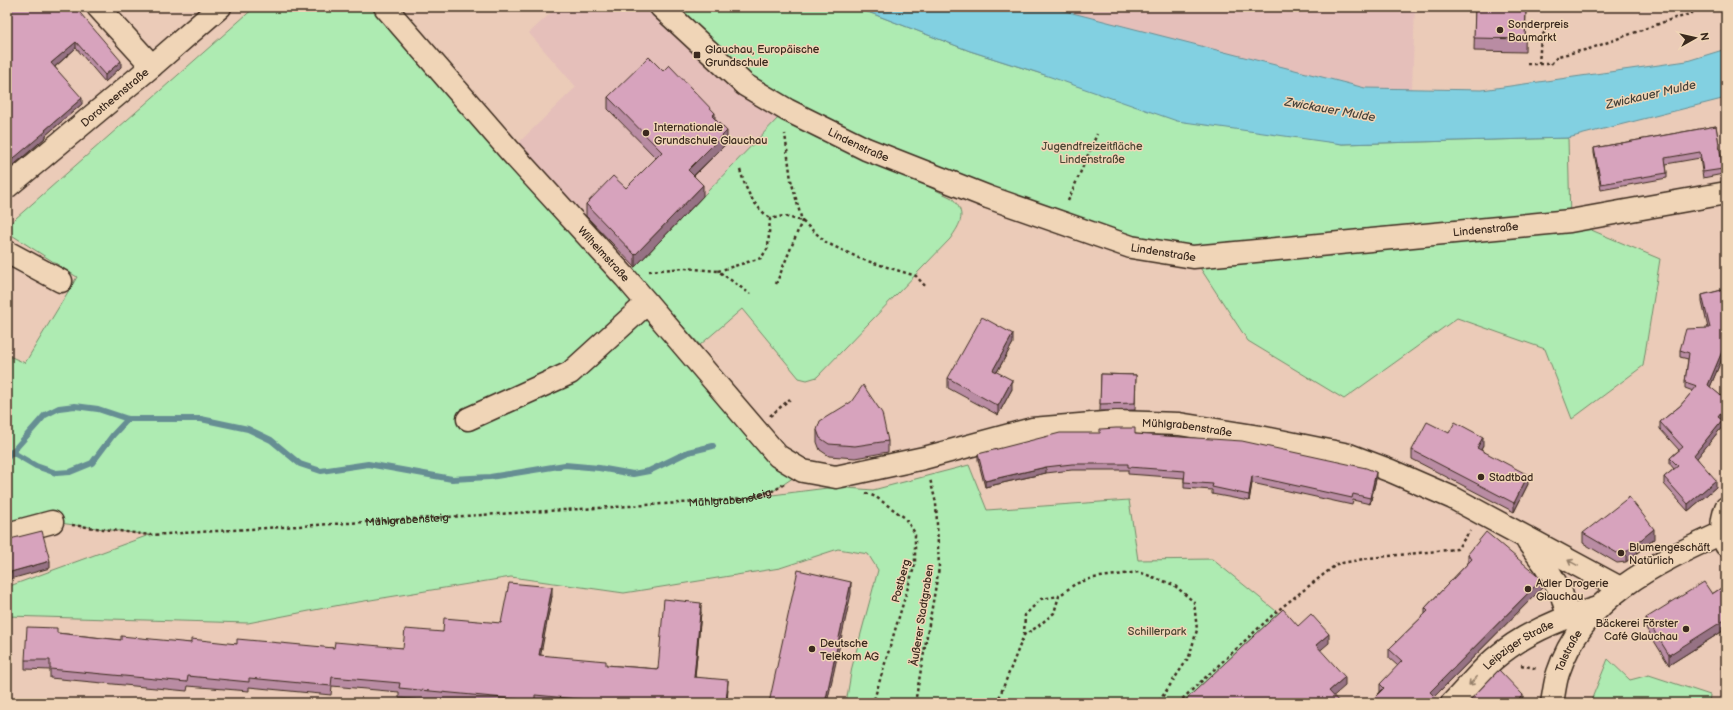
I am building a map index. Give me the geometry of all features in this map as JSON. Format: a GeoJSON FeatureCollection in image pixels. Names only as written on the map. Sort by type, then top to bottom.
{"type":"FeatureCollection","features":[{"type":"Feature","properties":{"kind":"street"},"geometry":{"type":"LineString","coordinates":[[98,7],[152,66]]}},
{"type":"Feature","properties":{"kind":"street","name":"Dorotheenstraße"},"geometry":{"type":"LineString","coordinates":[[7,187],[220,7]]}},
{"type":"Feature","properties":{"kind":"street","name":"Wilhelmstraße"},"geometry":{"type":"LineString","coordinates":[[385,7],[510,151],[631,284],[778,456],[802,472],[836,477]]}},
{"type":"Feature","properties":{"kind":"street","name":"Lindenstraße"},"geometry":{"type":"LineString","coordinates":[[661,7],[745,85],[791,112],[866,149],[988,197],[1131,248],[1193,257],[1570,221],[1726,193]]}},
{"type":"Feature","properties":{"kind":"street"},"geometry":{"type":"LineString","coordinates":[[7,252],[61,281]]}},
{"type":"Feature","properties":{"kind":"street"},"geometry":{"type":"LineString","coordinates":[[468,419],[570,372],[647,303]]}},
{"type":"Feature","properties":{"kind":"street","name":"Mühlgrabenstraße"},"geometry":{"type":"LineString","coordinates":[[836,477],[924,458],[1032,429],[1116,422],[1179,424],[1260,437],[1349,455],[1391,471],[1453,498],[1620,588]]}},
{"type":"Feature","properties":{"kind":"street"},"geometry":{"type":"LineString","coordinates":[[1724,539],[1722,521],[1726,508]]}},
{"type":"Feature","properties":{"kind":"street"},"geometry":{"type":"LineString","coordinates":[[7,534],[52,522]]}},
{"type":"Feature","properties":{"kind":"street","name":"Mühlgrabenstraße"},"geometry":{"type":"LineString","coordinates":[[1524,536],[1545,565],[1561,592],[1568,616]]}},
{"type":"Feature","properties":{"kind":"street","name":"Talstraße"},"geometry":{"type":"LineString","coordinates":[[1552,703],[1558,673],[1572,641],[1597,608],[1620,588],[1669,557],[1724,539]]}},
{"type":"Feature","properties":{"kind":"street","name":"Leipziger Straße"},"geometry":{"type":"LineString","coordinates":[[1452,703],[1495,659],[1531,634],[1568,616],[1597,608]]}},
{"type":"Feature","properties":{"kind":"path"},"geometry":{"type":"LineString","coordinates":[[1527,64],[1551,64],[1558,56],[1589,49],[1675,18],[1683,17],[1704,7]]}},
{"type":"Feature","properties":{"kind":"path"},"geometry":{"type":"LineString","coordinates":[[1539,64],[1541,37],[1550,26]]}},
{"type":"Feature","properties":{"kind":"path"},"geometry":{"type":"LineString","coordinates":[[776,284],[802,221],[791,180],[785,134],[787,118],[791,112]]}},
{"type":"Feature","properties":{"kind":"path"},"geometry":{"type":"LineString","coordinates":[[1059,222],[1097,134]]}},
{"type":"Feature","properties":{"kind":"path"},"geometry":{"type":"LineString","coordinates":[[740,170],[747,192],[755,205],[770,219]]}},
{"type":"Feature","properties":{"kind":"path"},"geometry":{"type":"LineString","coordinates":[[770,219],[784,216],[802,221],[827,243],[861,259],[916,276],[925,286]]}},
{"type":"Feature","properties":{"kind":"path"},"geometry":{"type":"LineString","coordinates":[[631,284],[648,271],[684,268],[718,271],[761,258],[768,248],[770,219]]}},
{"type":"Feature","properties":{"kind":"path"},"geometry":{"type":"LineString","coordinates":[[718,271],[750,294]]}},
{"type":"Feature","properties":{"kind":"path","name":"Äußerer Stadtgraben"},"geometry":{"type":"LineString","coordinates":[[914,703],[923,666],[939,568],[936,503],[924,458]]}},
{"type":"Feature","properties":{"kind":"path","name":"Mühlgrabensteig"},"geometry":{"type":"LineString","coordinates":[[52,522],[150,535],[746,499],[775,490],[802,472]]}},
{"type":"Feature","properties":{"kind":"path","name":"Postberg"},"geometry":{"type":"LineString","coordinates":[[864,492],[876,497],[904,517],[915,533],[915,564],[873,703]]}},
{"type":"Feature","properties":{"kind":"path"},"geometry":{"type":"LineString","coordinates":[[1178,703],[1277,611],[1337,564],[1369,558],[1457,549],[1483,515]]}},
{"type":"Feature","properties":{"kind":"path"},"geometry":{"type":"LineString","coordinates":[[997,703],[1024,635],[1026,615],[1041,599],[1059,596],[1075,584],[1093,578],[1139,572],[1174,586],[1194,602],[1197,630],[1189,657],[1158,703]]}},
{"type":"Feature","properties":{"kind":"path"},"geometry":{"type":"LineString","coordinates":[[1024,635],[1037,627],[1054,613],[1059,596]]}},
{"type":"Feature","properties":{"kind":"path"},"geometry":{"type":"LineString","coordinates":[[1495,659],[1558,673]]}},
{"type":"Feature","properties":{"kind":"path"},"geometry":{"type":"LineString","coordinates":[[1720,668],[1726,664]]}},
{"type":"Feature","properties":{"kind":"shaded area","name":"Internationale Grundschule Glauchau"},"geometry":{"type":"Polygon","coordinates":[[[557,7],[661,7],[787,110],[632,270],[510,151],[576,87],[529,33],[557,7]]]}},
{"type":"Feature","properties":{"kind":"shaded area"},"geometry":{"type":"Polygon","coordinates":[[[1049,7],[1415,7],[1412,89],[1364,88],[1049,7]]]}},
{"type":"Feature","properties":{"kind":"green space","name":"Schillerpark"},"geometry":{"type":"Polygon","coordinates":[[[255,7],[373,7],[510,151],[803,471],[775,490],[749,498],[835,487],[873,490],[969,465],[987,510],[1129,500],[1138,560],[1212,559],[1281,615],[1185,703],[846,703],[852,667],[878,570],[868,554],[838,549],[780,568],[624,593],[511,577],[340,605],[248,623],[7,616],[7,587],[149,535],[52,522],[7,536],[7,355],[25,363],[77,277],[7,232],[7,226],[255,7]]]}},
{"type":"Feature","properties":{"kind":"green space","name":"Jugendfreizeitfläche Lindenstraße"},"geometry":{"type":"Polygon","coordinates":[[[661,7],[855,7],[970,51],[1045,75],[1342,144],[1568,138],[1570,221],[1660,259],[1643,366],[1572,419],[1545,349],[1457,318],[1344,399],[1248,341],[1193,257],[1131,247],[787,110],[661,7]]]}},
{"type":"Feature","properties":{"kind":"green space"},"geometry":{"type":"Polygon","coordinates":[[[781,115],[952,198],[960,209],[961,214],[957,228],[950,239],[817,377],[807,380],[799,378],[742,309],[700,345],[632,270],[781,115]]]}},
{"type":"Feature","properties":{"kind":"green space"},"geometry":{"type":"Polygon","coordinates":[[[1608,659],[1630,680],[1649,675],[1710,695],[1709,703],[1590,703],[1608,659]]]}},
{"type":"Feature","properties":{"kind":"water","name":"Zwickauer Mulde"},"geometry":{"type":"Polygon","coordinates":[[[855,7],[1049,7],[1365,88],[1482,90],[1687,61],[1726,49],[1726,98],[1568,138],[1342,144],[1177,121],[1045,75],[970,51],[855,7]]]}},
{"type":"Feature","properties":{"kind":"building"},"geometry":{"type":"Polygon","coordinates":[[[7,7],[75,7],[121,61],[105,75],[76,42],[51,63],[82,98],[7,164],[7,7]]]}},
{"type":"Feature","properties":{"kind":"building","name":"Sonderpreis Baumarkt"},"geometry":{"type":"Polygon","coordinates":[[[1475,7],[1526,7],[1525,39],[1474,38],[1475,7]]]}},
{"type":"Feature","properties":{"kind":"building"},"geometry":{"type":"Polygon","coordinates":[[[649,57],[663,71],[669,65],[715,113],[712,116],[727,131],[688,170],[703,185],[635,255],[586,204],[613,176],[626,188],[662,152],[608,97],[649,57]]]}},
{"type":"Feature","properties":{"kind":"building"},"geometry":{"type":"Polygon","coordinates":[[[1716,126],[1723,169],[1703,172],[1700,152],[1665,158],[1667,173],[1601,184],[1594,148],[1716,126]]]}},
{"type":"Feature","properties":{"kind":"building"},"geometry":{"type":"Polygon","coordinates":[[[1726,289],[1726,342],[1708,385],[1726,400],[1726,407],[1718,417],[1722,420],[1694,455],[1716,480],[1688,504],[1664,477],[1678,466],[1670,458],[1683,447],[1660,422],[1680,406],[1697,386],[1685,382],[1689,353],[1680,350],[1686,329],[1710,328],[1702,295],[1726,289]]]}},
{"type":"Feature","properties":{"kind":"building"},"geometry":{"type":"Polygon","coordinates":[[[982,317],[1013,334],[993,370],[1012,380],[998,406],[948,378],[982,317]]]}},
{"type":"Feature","properties":{"kind":"building"},"geometry":{"type":"Polygon","coordinates":[[[1101,374],[1136,375],[1135,403],[1100,404],[1101,374]]]}},
{"type":"Feature","properties":{"kind":"building"},"geometry":{"type":"Polygon","coordinates":[[[863,385],[882,413],[888,441],[855,446],[829,444],[820,438],[817,430],[820,421],[851,402],[863,385]]]}},
{"type":"Feature","properties":{"kind":"building","name":"Stadtbad"},"geometry":{"type":"Polygon","coordinates":[[[1427,422],[1449,433],[1455,422],[1483,437],[1477,448],[1528,475],[1514,503],[1412,450],[1427,422]]]}},
{"type":"Feature","properties":{"kind":"building"},"geometry":{"type":"Polygon","coordinates":[[[1135,428],[1135,434],[1242,441],[1366,468],[1376,472],[1370,498],[1353,494],[1352,498],[1252,476],[1249,495],[1212,487],[1213,484],[1184,482],[1185,471],[1128,467],[1128,464],[1072,464],[1046,467],[985,481],[978,454],[1060,433],[1100,433],[1100,429],[1135,428]]]}},
{"type":"Feature","properties":{"kind":"building"},"geometry":{"type":"Polygon","coordinates":[[[1629,497],[1654,529],[1626,552],[1617,553],[1583,533],[1629,497]]]}},
{"type":"Feature","properties":{"kind":"building"},"geometry":{"type":"Polygon","coordinates":[[[42,531],[50,561],[7,573],[7,539],[42,531]]]}},
{"type":"Feature","properties":{"kind":"building"},"geometry":{"type":"Polygon","coordinates":[[[1486,532],[1542,579],[1430,692],[1441,703],[1399,703],[1396,699],[1392,703],[1369,703],[1384,688],[1380,684],[1402,661],[1389,649],[1428,611],[1425,608],[1472,559],[1468,554],[1486,532]]]}},
{"type":"Feature","properties":{"kind":"building","name":"Deutsche Telekom AG"},"geometry":{"type":"Polygon","coordinates":[[[798,570],[851,582],[825,703],[769,703],[798,570]]]}},
{"type":"Feature","properties":{"kind":"building","name":"Bäckerei Förster Café Glauchau"},"geometry":{"type":"Polygon","coordinates":[[[1704,582],[1712,594],[1726,585],[1726,619],[1669,655],[1646,618],[1704,582]]]}},
{"type":"Feature","properties":{"kind":"building"},"geometry":{"type":"Polygon","coordinates":[[[509,583],[552,587],[539,655],[606,661],[606,665],[658,669],[664,599],[701,603],[694,677],[728,680],[726,703],[620,703],[535,695],[535,701],[399,688],[400,683],[332,677],[331,686],[249,678],[249,682],[188,676],[187,682],[50,669],[50,660],[25,660],[27,627],[57,628],[57,633],[121,640],[121,636],[191,643],[191,639],[237,644],[237,639],[334,648],[335,642],[403,648],[405,629],[443,632],[444,618],[501,623],[509,583]]]}},
{"type":"Feature","properties":{"kind":"building"},"geometry":{"type":"Polygon","coordinates":[[[1283,609],[1298,626],[1311,614],[1329,634],[1316,645],[1345,677],[1329,691],[1340,703],[1182,703],[1283,609]]]}},
{"type":"Feature","properties":{"kind":"building"},"geometry":{"type":"Polygon","coordinates":[[[1499,670],[1523,695],[1515,703],[1467,703],[1499,670]]]}},
{"type":"Feature","properties":{"kind":"waterway"},"geometry":{"type":"LineString","coordinates":[[7,458],[45,415],[59,408],[75,406],[98,409],[128,419],[201,419],[248,429],[271,440],[300,464],[321,471],[368,464],[452,479],[490,477],[565,465],[599,468],[633,474],[649,471],[688,452],[713,446]]}},
{"type":"Feature","properties":{"kind":"waterway"},"geometry":{"type":"LineString","coordinates":[[12,452],[36,466],[56,473],[70,472],[92,463],[113,435],[128,419]]}},
{"type":"Feature","properties":{"kind":"place","name":"Sonderpreis Baumarkt"},"geometry":{"type":"Point","coordinates":[1500,30]}},
{"type":"Feature","properties":{"kind":"place","name":"Glauchau, Europäische Grundschule"},"geometry":{"type":"Point","coordinates":[697,55]}},
{"type":"Feature","properties":{"kind":"place","name":"Internationale Grundschule Glauchau"},"geometry":{"type":"Point","coordinates":[646,133]}},
{"type":"Feature","properties":{"kind":"place","name":"Stadtbad"},"geometry":{"type":"Point","coordinates":[1481,477]}},
{"type":"Feature","properties":{"kind":"place","name":"Blumengeschäft Natürlich"},"geometry":{"type":"Point","coordinates":[1621,553]}},
{"type":"Feature","properties":{"kind":"place","name":"Adler Drogerie Glauchau"},"geometry":{"type":"Point","coordinates":[1528,589]}},
{"type":"Feature","properties":{"kind":"place","name":"Bäckerei Förster Café Glauchau"},"geometry":{"type":"Point","coordinates":[1686,629]}},
{"type":"Feature","properties":{"kind":"place","name":"Deutsche Telekom AG"},"geometry":{"type":"Point","coordinates":[812,649]}}]}
